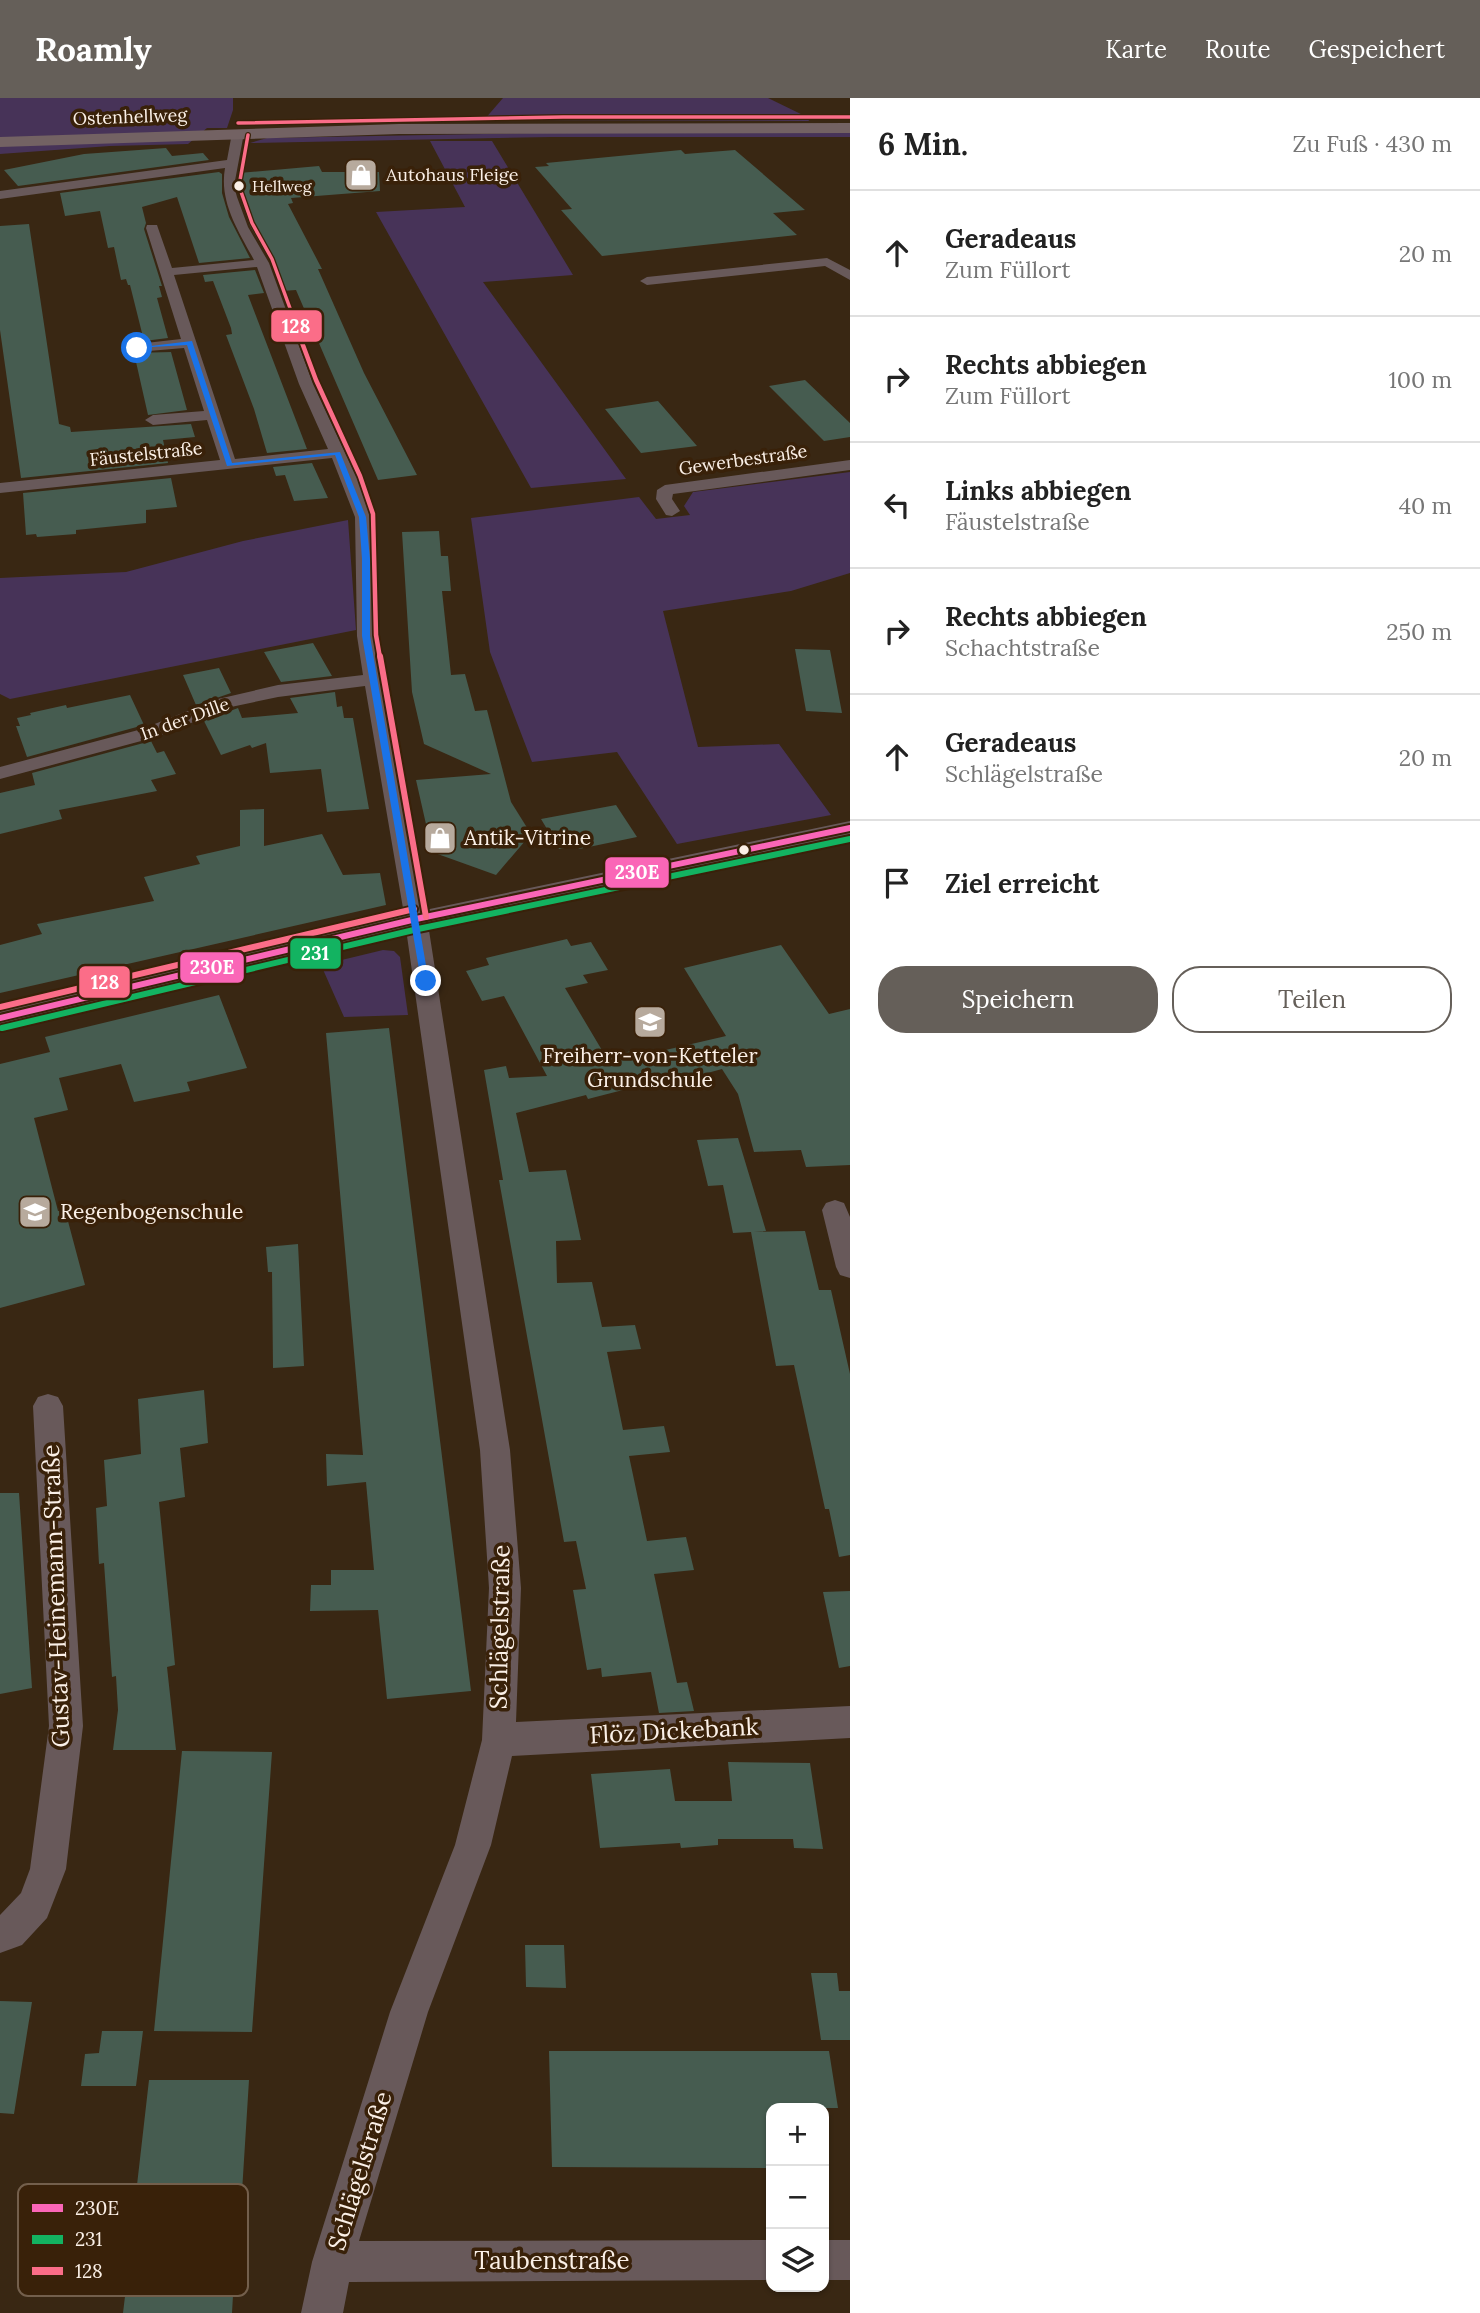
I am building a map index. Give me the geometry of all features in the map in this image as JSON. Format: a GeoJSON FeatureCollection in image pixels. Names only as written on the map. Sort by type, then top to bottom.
{"type":"FeatureCollection","features":[{"type":"Feature","properties":{"kind":"main road","name":"Ostenhellweg"},"geometry":{"type":"LineString","coordinates":[[0,142],[239,133],[563,127],[850,128]]}},
{"type":"Feature","properties":{"kind":"street","name":"Schlägelstraße"},"geometry":{"type":"LineString","coordinates":[[239,133],[228,186],[231,197],[246,235],[262,263],[306,384],[338,453],[363,517],[366,636],[416,919],[495,1450],[505,1588],[499,1740],[473,1845],[409,2012],[332,2262],[322,2313]]}},
{"type":"Feature","properties":{"kind":"street"},"geometry":{"type":"LineString","coordinates":[[0,195],[234,163]]}},
{"type":"Feature","properties":{"kind":"street"},"geometry":{"type":"LineString","coordinates":[[152,228],[229,465]]}},
{"type":"Feature","properties":{"kind":"street"},"geometry":{"type":"LineString","coordinates":[[647,281],[827,262],[850,276]]}},
{"type":"Feature","properties":{"kind":"street"},"geometry":{"type":"LineString","coordinates":[[167,272],[262,263]]}},
{"type":"Feature","properties":{"kind":"street"},"geometry":{"type":"LineString","coordinates":[[137,348],[189,343]]}},
{"type":"Feature","properties":{"kind":"street"},"geometry":{"type":"LineString","coordinates":[[153,421],[211,415]]}},
{"type":"Feature","properties":{"kind":"street","name":"Fäustelstraße"},"geometry":{"type":"LineString","coordinates":[[0,488],[338,453]]}},
{"type":"Feature","properties":{"kind":"street","name":"Gewerbestraße"},"geometry":{"type":"LineString","coordinates":[[672,511],[664,499],[665,490],[850,465]]}},
{"type":"Feature","properties":{"kind":"street","name":"In der Dille"},"geometry":{"type":"LineString","coordinates":[[0,773],[149,733],[225,704],[278,691],[372,680]]}},
{"type":"Feature","properties":{"kind":"street"},"geometry":{"type":"LineString","coordinates":[[0,1018],[416,919],[850,828]]}},
{"type":"Feature","properties":{"kind":"street"},"geometry":{"type":"LineString","coordinates":[[835,1210],[850,1267]]}},
{"type":"Feature","properties":{"kind":"street","name":"Gustav-Heinemann-Straße"},"geometry":{"type":"LineString","coordinates":[[0,1935],[9,1932],[34,1905],[48,1869],[66,1726],[48,1406]]}},
{"type":"Feature","properties":{"kind":"street","name":"Flöz Dickebank"},"geometry":{"type":"LineString","coordinates":[[499,1740],[850,1722]]}},
{"type":"Feature","properties":{"kind":"street","name":"Taubenstraße"},"geometry":{"type":"LineString","coordinates":[[332,2262],[766,2260]]}},
{"type":"Feature","properties":{"kind":"street"},"geometry":{"type":"LineString","coordinates":[[829,2260],[850,2260]]}},
{"type":"Feature","properties":{"kind":"shaded area"},"geometry":{"type":"Polygon","coordinates":[[[0,98],[233,98],[233,110],[227,128],[207,128],[188,144],[110,146],[0,154],[0,98]]]}},
{"type":"Feature","properties":{"kind":"shaded area"},"geometry":{"type":"Polygon","coordinates":[[[503,98],[768,98],[807,117],[809,121],[484,120],[503,98]]]}},
{"type":"Feature","properties":{"kind":"shaded area"},"geometry":{"type":"Polygon","coordinates":[[[595,132],[850,133],[850,137],[551,137],[250,143],[267,138],[595,132]]]}},
{"type":"Feature","properties":{"kind":"shaded area"},"geometry":{"type":"Polygon","coordinates":[[[430,141],[492,141],[573,275],[483,282],[626,479],[531,488],[376,212],[465,207],[430,141]]]}},
{"type":"Feature","properties":{"kind":"shaded area"},"geometry":{"type":"Polygon","coordinates":[[[850,472],[850,573],[791,591],[663,611],[698,747],[779,744],[831,815],[677,844],[617,752],[532,762],[490,652],[471,518],[639,497],[656,519],[690,515],[684,506],[693,492],[850,472]]]}},
{"type":"Feature","properties":{"kind":"shaded area"},"geometry":{"type":"Polygon","coordinates":[[[348,520],[356,630],[10,699],[0,694],[0,578],[126,572],[243,541],[348,520]]]}},
{"type":"Feature","properties":{"kind":"shaded area"},"geometry":{"type":"Polygon","coordinates":[[[383,950],[394,951],[400,957],[408,1015],[344,1017],[321,965],[383,950]]]}},
{"type":"Feature","properties":{"kind":"building"},"geometry":{"type":"Polygon","coordinates":[[[166,148],[172,156],[203,153],[209,160],[18,186],[4,170],[84,154],[166,148]]]}},
{"type":"Feature","properties":{"kind":"building"},"geometry":{"type":"Polygon","coordinates":[[[681,150],[685,154],[735,150],[805,210],[773,213],[797,235],[602,256],[561,210],[572,209],[535,167],[549,166],[546,163],[681,150]]]}},
{"type":"Feature","properties":{"kind":"building"},"geometry":{"type":"Polygon","coordinates":[[[319,166],[322,172],[379,172],[380,191],[291,198],[293,203],[288,204],[322,269],[318,269],[364,373],[417,475],[378,480],[296,290],[282,291],[271,262],[250,226],[237,186],[239,173],[319,166]]]}},
{"type":"Feature","properties":{"kind":"building"},"geometry":{"type":"Polygon","coordinates":[[[219,172],[222,174],[222,193],[229,217],[250,258],[199,263],[177,197],[142,207],[146,223],[144,229],[162,286],[159,286],[162,297],[157,298],[168,338],[144,341],[130,285],[126,279],[121,280],[114,247],[108,248],[100,211],[65,216],[60,193],[219,172]]]}},
{"type":"Feature","properties":{"kind":"building"},"geometry":{"type":"Polygon","coordinates":[[[29,224],[59,424],[70,427],[71,432],[191,424],[195,437],[163,440],[168,463],[21,478],[0,330],[0,226],[29,224]]]}},
{"type":"Feature","properties":{"kind":"building"},"geometry":{"type":"Polygon","coordinates":[[[255,270],[264,293],[248,295],[307,449],[267,453],[254,409],[226,335],[232,334],[231,328],[213,281],[205,282],[203,275],[255,270]]]}},
{"type":"Feature","properties":{"kind":"building"},"geometry":{"type":"Polygon","coordinates":[[[171,352],[187,410],[148,415],[134,353],[171,352]]]}},
{"type":"Feature","properties":{"kind":"building"},"geometry":{"type":"Polygon","coordinates":[[[805,380],[850,423],[850,437],[824,441],[769,386],[805,380]]]}},
{"type":"Feature","properties":{"kind":"building"},"geometry":{"type":"Polygon","coordinates":[[[658,401],[697,446],[641,453],[605,409],[658,401]]]}},
{"type":"Feature","properties":{"kind":"building"},"geometry":{"type":"Polygon","coordinates":[[[312,463],[328,498],[294,501],[285,475],[276,476],[273,467],[312,463]]]}},
{"type":"Feature","properties":{"kind":"building"},"geometry":{"type":"Polygon","coordinates":[[[171,478],[177,507],[146,510],[146,523],[76,530],[76,534],[37,537],[36,534],[26,535],[23,493],[171,478]]]}},
{"type":"Feature","properties":{"kind":"building"},"geometry":{"type":"Polygon","coordinates":[[[439,531],[441,556],[448,556],[451,591],[442,591],[451,675],[465,674],[475,711],[487,710],[511,802],[531,834],[496,875],[432,852],[432,833],[428,833],[416,780],[491,774],[424,744],[412,692],[402,532],[439,531]]]}},
{"type":"Feature","properties":{"kind":"building"},"geometry":{"type":"Polygon","coordinates":[[[313,643],[332,676],[281,682],[264,652],[313,643]]]}},
{"type":"Feature","properties":{"kind":"building"},"geometry":{"type":"Polygon","coordinates":[[[795,649],[830,650],[842,713],[806,711],[795,649]]]}},
{"type":"Feature","properties":{"kind":"building"},"geometry":{"type":"Polygon","coordinates":[[[219,668],[231,693],[196,705],[183,675],[219,668]]]}},
{"type":"Feature","properties":{"kind":"building"},"geometry":{"type":"Polygon","coordinates":[[[335,692],[337,707],[342,706],[344,718],[353,718],[369,809],[327,812],[321,769],[270,773],[266,743],[252,748],[250,745],[221,755],[204,721],[238,708],[242,718],[298,713],[290,698],[335,692]]]}},
{"type":"Feature","properties":{"kind":"building"},"geometry":{"type":"Polygon","coordinates":[[[130,695],[144,725],[27,757],[16,726],[20,726],[17,718],[66,705],[67,708],[130,695]]]}},
{"type":"Feature","properties":{"kind":"building"},"geometry":{"type":"Polygon","coordinates":[[[151,741],[157,753],[164,751],[176,774],[151,780],[157,791],[59,810],[62,819],[0,834],[0,793],[35,785],[32,773],[151,741]]]}},
{"type":"Feature","properties":{"kind":"building"},"geometry":{"type":"Polygon","coordinates":[[[616,805],[637,837],[579,849],[577,846],[559,849],[541,819],[616,805]]]}},
{"type":"Feature","properties":{"kind":"building"},"geometry":{"type":"Polygon","coordinates":[[[264,809],[264,846],[322,834],[343,875],[380,873],[386,905],[0,993],[0,945],[42,934],[37,924],[154,901],[144,877],[200,864],[196,856],[240,846],[240,810],[264,809]]]}},
{"type":"Feature","properties":{"kind":"building"},"geometry":{"type":"Polygon","coordinates":[[[567,939],[571,946],[591,942],[608,970],[583,975],[588,983],[565,988],[606,1057],[640,1049],[644,1055],[726,1036],[684,968],[781,945],[829,1014],[850,1009],[850,1165],[806,1167],[801,1150],[754,1152],[738,1094],[722,1069],[656,1087],[654,1082],[588,1099],[586,1095],[516,1113],[529,1172],[566,1170],[581,1240],[556,1241],[557,1283],[592,1282],[602,1327],[635,1325],[641,1349],[607,1352],[623,1430],[664,1426],[670,1452],[629,1456],[647,1541],[686,1537],[694,1570],[654,1574],[677,1683],[687,1682],[694,1711],[659,1713],[651,1672],[602,1677],[601,1668],[587,1670],[573,1590],[586,1589],[576,1541],[564,1542],[499,1180],[503,1180],[484,1070],[506,1066],[509,1078],[547,1076],[504,996],[482,1001],[466,971],[489,965],[486,958],[567,939]]]}},
{"type":"Feature","properties":{"kind":"building"},"geometry":{"type":"Polygon","coordinates":[[[219,995],[247,1068],[187,1082],[190,1091],[134,1102],[121,1064],[59,1078],[68,1110],[34,1118],[58,1211],[65,1210],[85,1285],[0,1308],[0,1064],[50,1052],[45,1037],[219,995]]]}},
{"type":"Feature","properties":{"kind":"building"},"geometry":{"type":"Polygon","coordinates":[[[389,1028],[471,1691],[387,1699],[378,1610],[310,1611],[311,1585],[331,1585],[331,1570],[374,1570],[366,1482],[327,1486],[326,1454],[363,1455],[326,1033],[389,1028]]]}},
{"type":"Feature","properties":{"kind":"building"},"geometry":{"type":"Polygon","coordinates":[[[738,1138],[766,1231],[754,1232],[805,1231],[819,1290],[831,1290],[850,1374],[850,1555],[839,1557],[829,1509],[825,1509],[794,1365],[776,1366],[751,1232],[733,1233],[723,1185],[708,1186],[697,1140],[738,1138]]]}},
{"type":"Feature","properties":{"kind":"building"},"geometry":{"type":"Polygon","coordinates":[[[298,1244],[304,1366],[273,1368],[272,1272],[268,1272],[266,1247],[298,1244]]]}},
{"type":"Feature","properties":{"kind":"building"},"geometry":{"type":"Polygon","coordinates":[[[204,1390],[208,1443],[180,1448],[185,1497],[159,1502],[175,1665],[167,1667],[176,1750],[113,1750],[118,1710],[116,1676],[112,1677],[104,1563],[99,1564],[96,1508],[107,1506],[104,1460],[141,1454],[138,1399],[204,1390]]]}},
{"type":"Feature","properties":{"kind":"building"},"geometry":{"type":"Polygon","coordinates":[[[0,1493],[19,1493],[32,1688],[0,1694],[0,1493]]]}},
{"type":"Feature","properties":{"kind":"building"},"geometry":{"type":"Polygon","coordinates":[[[850,1591],[850,1666],[839,1668],[823,1592],[850,1591]]]}},
{"type":"Feature","properties":{"kind":"building"},"geometry":{"type":"Polygon","coordinates":[[[182,1751],[272,1752],[252,2032],[154,2031],[182,1751]]]}},
{"type":"Feature","properties":{"kind":"building"},"geometry":{"type":"Polygon","coordinates":[[[728,1762],[810,1763],[823,1849],[794,1848],[793,1839],[718,1839],[718,1845],[681,1848],[680,1843],[600,1848],[591,1774],[670,1769],[675,1801],[732,1801],[728,1762]]]}},
{"type":"Feature","properties":{"kind":"building"},"geometry":{"type":"Polygon","coordinates":[[[525,1945],[564,1945],[566,1988],[526,1987],[525,1945]]]}},
{"type":"Feature","properties":{"kind":"building"},"geometry":{"type":"Polygon","coordinates":[[[811,1973],[837,1973],[839,1991],[850,1991],[850,2040],[821,2040],[811,1973]]]}},
{"type":"Feature","properties":{"kind":"building"},"geometry":{"type":"Polygon","coordinates":[[[0,2001],[32,2002],[14,2114],[0,2113],[0,2001]]]}},
{"type":"Feature","properties":{"kind":"building"},"geometry":{"type":"Polygon","coordinates":[[[102,2031],[143,2031],[136,2086],[81,2086],[85,2054],[99,2053],[102,2031]]]}},
{"type":"Feature","properties":{"kind":"building"},"geometry":{"type":"Polygon","coordinates":[[[549,2051],[829,2051],[838,2108],[829,2108],[829,2103],[766,2103],[766,2168],[552,2167],[549,2051]]]}},
{"type":"Feature","properties":{"kind":"building"},"geometry":{"type":"Polygon","coordinates":[[[149,2080],[249,2080],[242,2184],[137,2184],[149,2080]]]}},
{"type":"Feature","properties":{"kind":"building"},"geometry":{"type":"Polygon","coordinates":[[[125,2296],[233,2296],[232,2313],[123,2313],[125,2296]]]}},
{"type":"Feature","properties":{"kind":"transit line","name":"128"},"geometry":{"type":"LineString","coordinates":[[238,123],[563,117],[850,117]]}},
{"type":"Feature","properties":{"kind":"transit line","name":"128"},"geometry":{"type":"LineString","coordinates":[[248,135],[239,186],[252,223],[272,259],[316,380],[360,476],[373,514],[376,635],[426,917]]}},
{"type":"Feature","properties":{"kind":"transit line","name":"230E"},"geometry":{"type":"LineString","coordinates":[[0,1018],[416,919],[850,828]]}},
{"type":"Feature","properties":{"kind":"transit line","name":"231"},"geometry":{"type":"LineString","coordinates":[[2,1028],[418,929],[850,839]]}},
{"type":"Feature","properties":{"kind":"transit line","name":"128"},"geometry":{"type":"LineString","coordinates":[[0,1007],[414,909]]}},
{"type":"Feature","properties":{"kind":"place","name":"Autohaus Fleige"},"geometry":{"type":"Point","coordinates":[361,175]}},
{"type":"Feature","properties":{"kind":"place","name":"Hellweg"},"geometry":{"type":"Point","coordinates":[239,186]}},
{"type":"Feature","properties":{"kind":"place","name":"Antik-Vitrine"},"geometry":{"type":"Point","coordinates":[440,838]}},
{"type":"Feature","properties":{"kind":"place","name":"Freiherr-von-Ketteler Grundschule"},"geometry":{"type":"Point","coordinates":[650,1022]}},
{"type":"Feature","properties":{"kind":"place","name":"Regenbogenschule"},"geometry":{"type":"Point","coordinates":[35,1212]}},
{"type":"Feature","properties":{"kind":"route"},"geometry":{"type":"LineString","coordinates":[[137,348],[189,343],[229,465],[338,453],[363,517],[366,636],[372,681],[426,981]]}}]}
